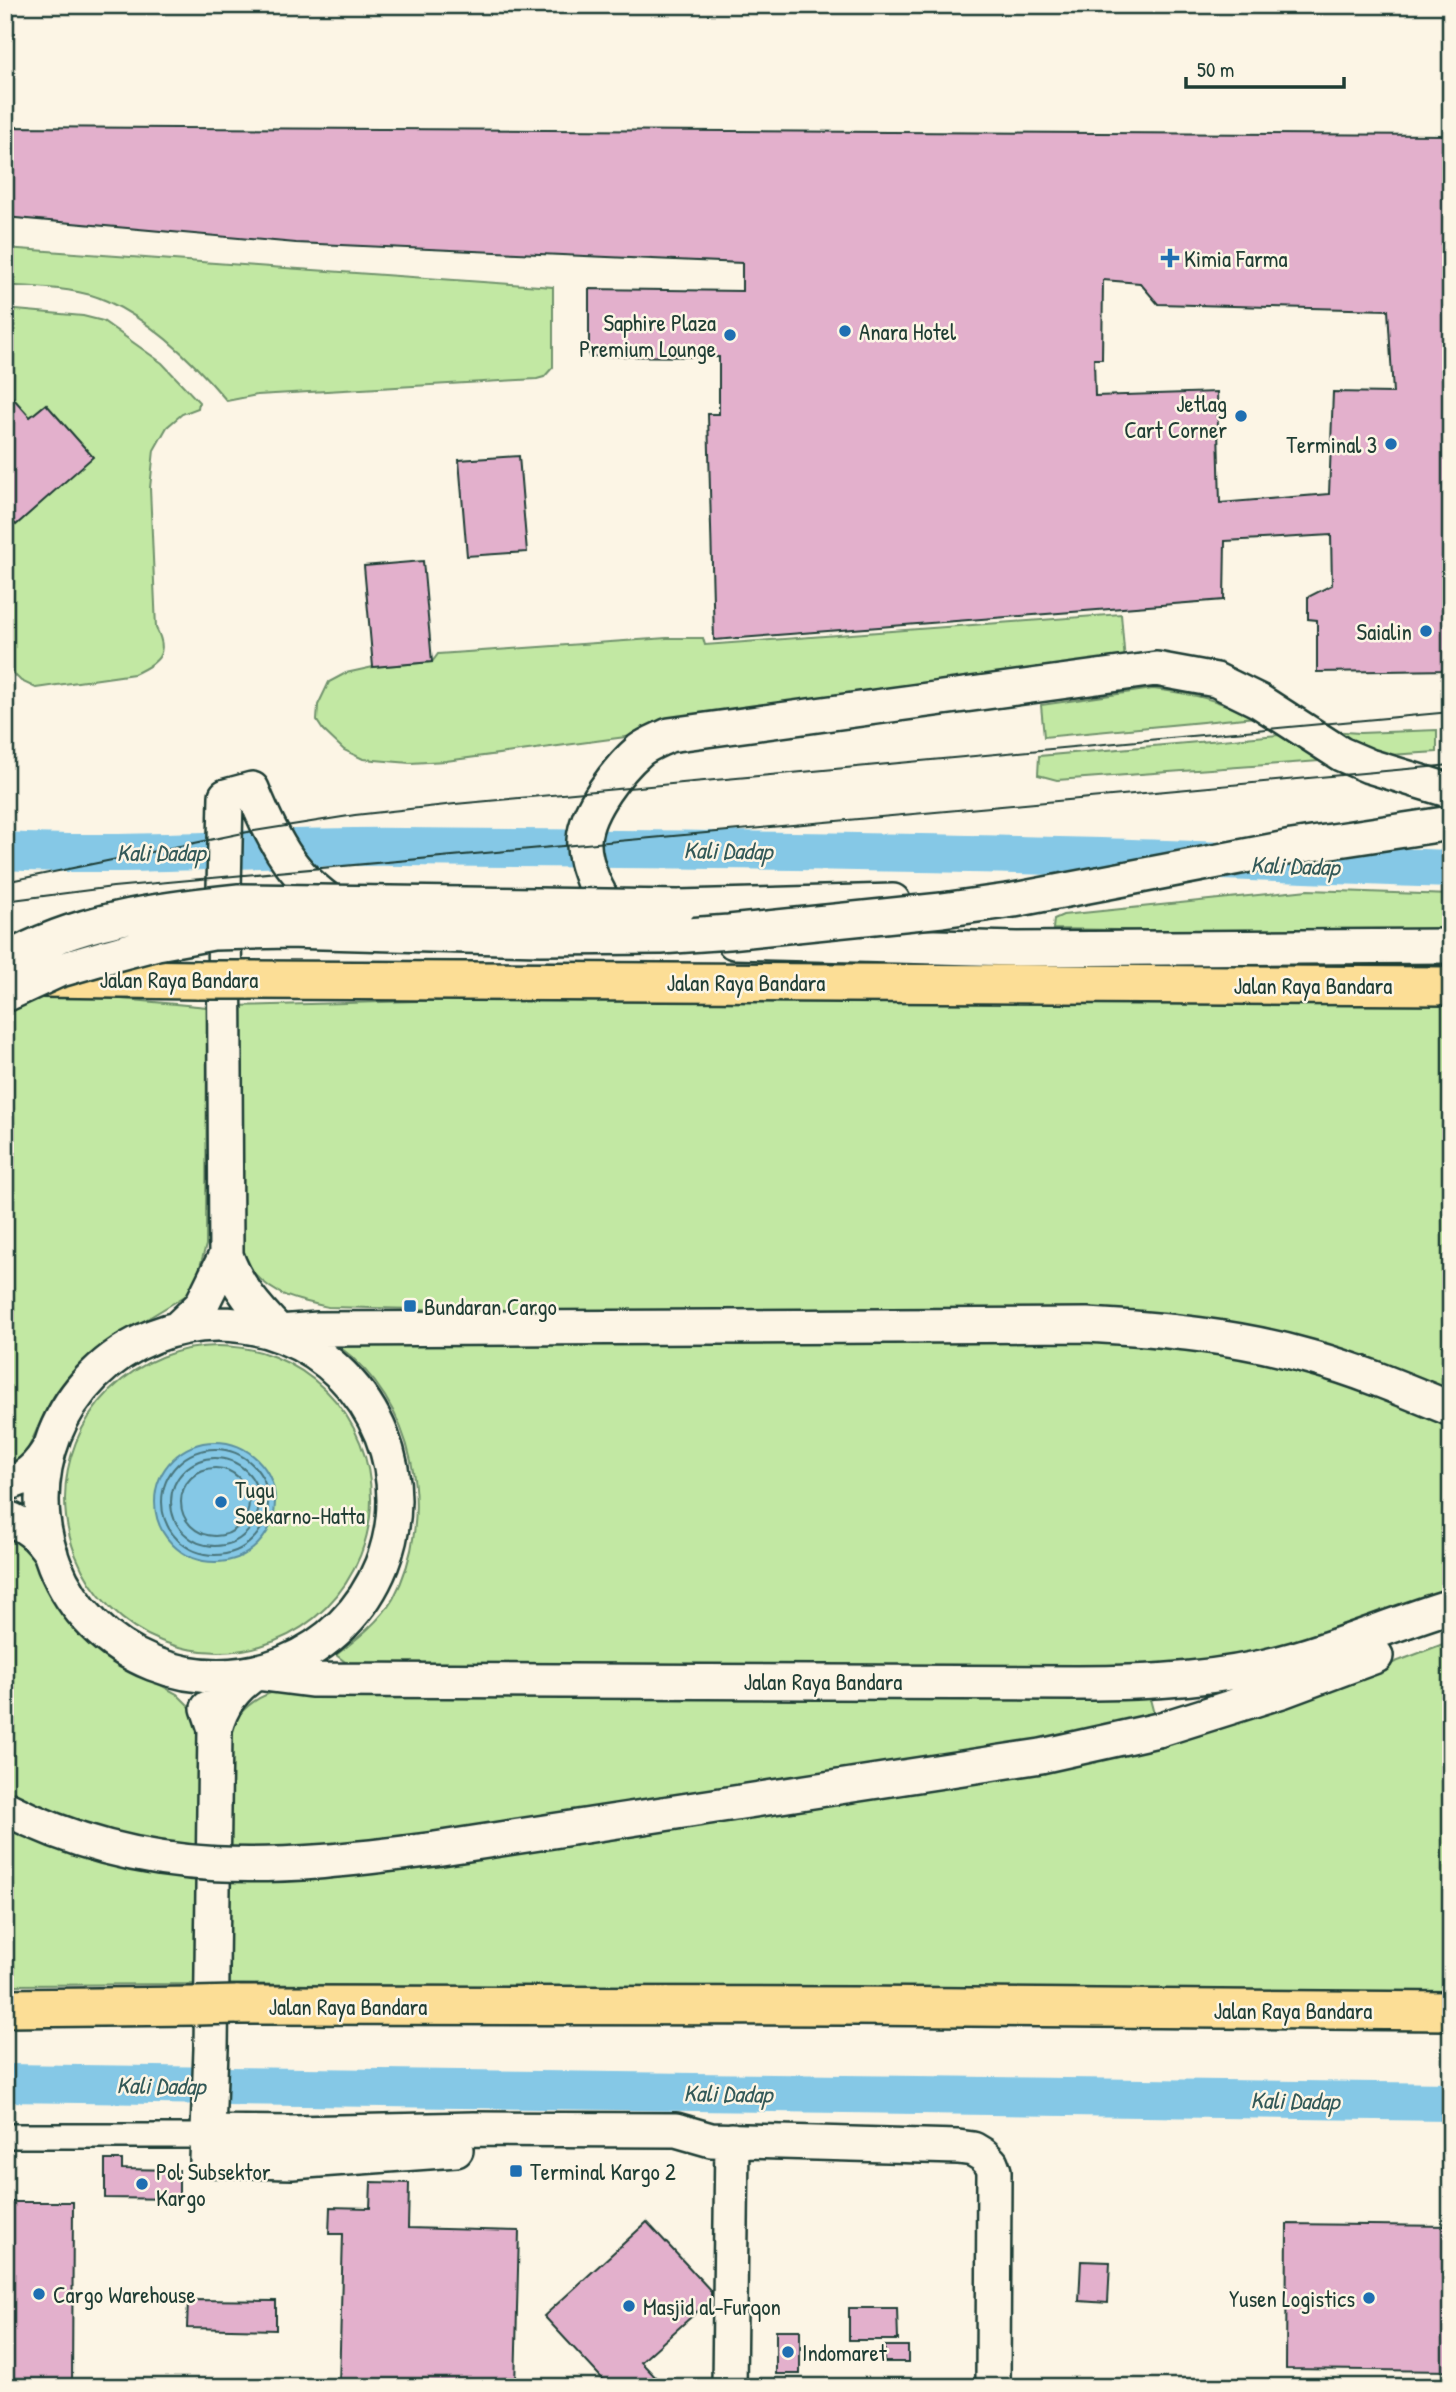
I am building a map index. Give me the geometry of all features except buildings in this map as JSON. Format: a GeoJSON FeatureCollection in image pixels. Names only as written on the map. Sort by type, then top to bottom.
{"type":"FeatureCollection","features":[{"type":"Feature","properties":{"kind":"main road","name":"Jalan Raya Bandara"},"geometry":{"type":"LineString","coordinates":[[5,978],[1451,986]]}},
{"type":"Feature","properties":{"kind":"main road","name":"Jalan Raya Bandara"},"geometry":{"type":"LineString","coordinates":[[5,2008],[236,2005],[868,2006],[1451,2011]]}},
{"type":"Feature","properties":{"kind":"street"},"geometry":{"type":"LineString","coordinates":[[658,940],[620,919],[599,896],[588,868],[584,841],[598,802],[614,778],[642,748],[669,735],[1156,670],[1216,680],[1259,701],[1341,754],[1369,766],[1451,791]]}},
{"type":"Feature","properties":{"kind":"street","name":"Jalan Raya Bandara"},"geometry":{"type":"LineString","coordinates":[[226,1255],[226,796],[257,802],[284,856],[329,902],[350,914],[392,924],[658,940],[1017,949],[1451,946]]}},
{"type":"Feature","properties":{"kind":"street","name":"Jalan Raya Bandara"},"geometry":{"type":"LineString","coordinates":[[5,995],[57,971],[157,943],[213,933],[286,930],[540,938],[661,937],[729,932],[1014,900],[1292,847],[1451,823]]}},
{"type":"Feature","properties":{"kind":"street"},"geometry":{"type":"LineString","coordinates":[[5,961],[61,934],[192,906],[239,901],[679,908],[1103,894],[1187,883],[1451,839]]}},
{"type":"Feature","properties":{"kind":"street"},"geometry":{"type":"LineString","coordinates":[[179,1327],[201,1306],[226,1255]]}},
{"type":"Feature","properties":{"kind":"street"},"geometry":{"type":"LineString","coordinates":[[226,1255],[233,1276],[250,1301],[279,1332],[322,1356],[351,1384],[365,1403],[378,1425],[391,1460],[395,1489],[393,1522],[391,1538],[378,1575],[356,1607],[330,1633],[305,1651],[280,1665],[256,1673],[215,1677],[178,1673],[145,1662],[109,1640],[72,1598],[47,1539],[41,1501],[51,1445],[58,1426],[79,1391],[105,1365],[138,1342],[158,1332],[179,1327],[221,1323],[279,1332],[318,1329],[1087,1325],[1149,1328],[1250,1343],[1310,1357],[1363,1374],[1451,1409]]}},
{"type":"Feature","properties":{"kind":"street"},"geometry":{"type":"LineString","coordinates":[[5,1484],[22,1479],[31,1472],[45,1457],[51,1445]]}},
{"type":"Feature","properties":{"kind":"street"},"geometry":{"type":"LineString","coordinates":[[5,1517],[32,1531],[54,1559]]}},
{"type":"Feature","properties":{"kind":"street","name":"Jalan Raya Bandara"},"geometry":{"type":"LineString","coordinates":[[256,1673],[311,1680],[1155,1681],[1234,1671],[1291,1660],[1348,1643],[1451,1606]]}},
{"type":"Feature","properties":{"kind":"street"},"geometry":{"type":"LineString","coordinates":[[5,1808],[55,1831],[143,1857],[191,1864],[292,1864],[358,1859],[1052,1754],[1158,1730],[1282,1691],[1451,1627]]}},
{"type":"Feature","properties":{"kind":"street"},"geometry":{"type":"LineString","coordinates":[[178,1673],[196,1687],[207,1705],[215,1729],[208,2132]]}},
{"type":"Feature","properties":{"kind":"street"},"geometry":{"type":"LineString","coordinates":[[215,1729],[234,1690],[256,1673]]}},
{"type":"Feature","properties":{"kind":"street"},"geometry":{"type":"LineString","coordinates":[[5,2136],[208,2132],[475,2139],[676,2130],[721,2140],[921,2144],[973,2149],[984,2154],[991,2163],[995,2182],[993,2387]]}},
{"type":"Feature","properties":{"kind":"street"},"geometry":{"type":"LineString","coordinates":[[721,2140],[729,2387]]}},
{"type":"Feature","properties":{"kind":"green space"},"geometry":{"type":"Polygon","coordinates":[[[5,248],[553,287],[553,367],[544,377],[537,379],[257,395],[227,401],[172,344],[141,320],[107,301],[83,293],[5,285],[5,248]]]}},
{"type":"Feature","properties":{"kind":"green space"},"geometry":{"type":"Polygon","coordinates":[[[5,309],[83,316],[103,321],[162,363],[199,402],[198,408],[182,414],[167,427],[154,450],[150,488],[156,628],[162,651],[150,666],[134,674],[36,688],[21,681],[5,665],[5,309]]]}},
{"type":"Feature","properties":{"kind":"green space"},"geometry":{"type":"Polygon","coordinates":[[[1121,614],[1125,662],[648,734],[446,761],[410,763],[363,759],[344,750],[317,721],[318,705],[329,682],[346,673],[373,667],[432,662],[438,654],[667,638],[703,638],[705,645],[1121,614]]]}},
{"type":"Feature","properties":{"kind":"green space"},"geometry":{"type":"Polygon","coordinates":[[[1153,689],[1205,698],[1255,717],[1044,737],[1041,705],[1153,689]]]}},
{"type":"Feature","properties":{"kind":"green space"},"geometry":{"type":"Polygon","coordinates":[[[1437,730],[1437,752],[1374,756],[1329,731],[1360,733],[1437,730]]]}},
{"type":"Feature","properties":{"kind":"green space"},"geometry":{"type":"Polygon","coordinates":[[[1278,735],[1320,761],[1057,780],[1038,775],[1039,756],[1278,735]]]}},
{"type":"Feature","properties":{"kind":"green space"},"geometry":{"type":"Polygon","coordinates":[[[1308,890],[1451,895],[1451,935],[1053,929],[1054,919],[1063,915],[1308,890]]]}},
{"type":"Feature","properties":{"kind":"green space"},"geometry":{"type":"Polygon","coordinates":[[[79,995],[207,1007],[206,1245],[196,1281],[185,1296],[94,1351],[57,1391],[21,1459],[5,1469],[5,996],[79,995]]]}},
{"type":"Feature","properties":{"kind":"green space"},"geometry":{"type":"Polygon","coordinates":[[[562,997],[1451,1002],[1451,1393],[1316,1345],[634,1314],[328,1307],[278,1292],[259,1279],[239,1256],[233,1006],[562,997]]]}},
{"type":"Feature","properties":{"kind":"green space"},"geometry":{"type":"Polygon","coordinates":[[[1110,1336],[1285,1361],[1451,1416],[1451,1587],[1362,1623],[1301,1642],[1239,1656],[1184,1663],[1111,1666],[352,1667],[336,1655],[375,1622],[393,1599],[407,1566],[414,1532],[416,1496],[411,1462],[401,1428],[385,1396],[364,1369],[337,1345],[1110,1336]]]}},
{"type":"Feature","properties":{"kind":"green space"},"geometry":{"type":"Polygon","coordinates":[[[218,1346],[248,1349],[277,1357],[303,1372],[326,1391],[345,1414],[360,1440],[368,1469],[371,1499],[368,1529],[360,1558],[345,1584],[326,1607],[303,1626],[277,1641],[248,1649],[218,1652],[188,1649],[159,1641],[133,1626],[110,1607],[91,1584],[76,1558],[68,1529],[65,1499],[68,1469],[76,1440],[91,1414],[110,1391],[133,1372],[159,1357],[188,1349],[218,1346]]]}},
{"type":"Feature","properties":{"kind":"green space"},"geometry":{"type":"Polygon","coordinates":[[[5,1529],[28,1541],[54,1594],[71,1621],[87,1639],[110,1657],[177,1694],[197,1718],[202,1735],[202,1984],[5,1985],[5,1529]]]}},
{"type":"Feature","properties":{"kind":"green space"},"geometry":{"type":"Polygon","coordinates":[[[1451,1641],[1451,1992],[222,1984],[231,1724],[254,1702],[283,1689],[966,1694],[1150,1699],[1162,1744],[1282,1705],[1451,1641]]]}},
{"type":"Feature","properties":{"kind":"water"},"geometry":{"type":"Polygon","coordinates":[[[215,1442],[238,1446],[258,1459],[271,1479],[275,1502],[271,1525],[258,1545],[238,1558],[215,1562],[192,1558],[172,1545],[159,1525],[155,1502],[159,1479],[172,1459],[192,1446],[215,1442]]]}},
{"type":"Feature","properties":{"kind":"waterway","name":"Kali Dadap"},"geometry":{"type":"LineString","coordinates":[[5,851],[105,853],[355,847],[895,852],[1451,869]]}},
{"type":"Feature","properties":{"kind":"waterway","name":"Kali Dadap"},"geometry":{"type":"LineString","coordinates":[[5,2083],[1451,2102]]}},
{"type":"Feature","properties":{"kind":"tram line"},"geometry":{"type":"LineString","coordinates":[[5,882],[248,832],[355,815],[1451,712]]}},
{"type":"Feature","properties":{"kind":"tram line"},"geometry":{"type":"LineString","coordinates":[[5,901],[113,887],[1451,765]]}},
{"type":"Feature","properties":{"kind":"place","name":"Kimia Farma"},"geometry":{"type":"Point","coordinates":[1170,258]}},
{"type":"Feature","properties":{"kind":"place","name":"Anara Hotel"},"geometry":{"type":"Point","coordinates":[845,331]}},
{"type":"Feature","properties":{"kind":"place","name":"Saphire Plaza Premium Lounge"},"geometry":{"type":"Point","coordinates":[730,335]}},
{"type":"Feature","properties":{"kind":"place","name":"Jetlag Cart Corner"},"geometry":{"type":"Point","coordinates":[1241,416]}},
{"type":"Feature","properties":{"kind":"place","name":"Terminal 3"},"geometry":{"type":"Point","coordinates":[1391,444]}},
{"type":"Feature","properties":{"kind":"place","name":"Saialin"},"geometry":{"type":"Point","coordinates":[1426,631]}},
{"type":"Feature","properties":{"kind":"place","name":"Bundaran Cargo"},"geometry":{"type":"Point","coordinates":[410,1306]}},
{"type":"Feature","properties":{"kind":"place","name":"Tugu Soekarno-Hatta"},"geometry":{"type":"Point","coordinates":[221,1502]}},
{"type":"Feature","properties":{"kind":"place","name":"Terminal Kargo 2"},"geometry":{"type":"Point","coordinates":[516,2171]}},
{"type":"Feature","properties":{"kind":"place","name":"Pol Subsektor Kargo"},"geometry":{"type":"Point","coordinates":[142,2184]}},
{"type":"Feature","properties":{"kind":"place","name":"Cargo Warehouse"},"geometry":{"type":"Point","coordinates":[39,2294]}},
{"type":"Feature","properties":{"kind":"place","name":"Yusen Logistics"},"geometry":{"type":"Point","coordinates":[1369,2298]}},
{"type":"Feature","properties":{"kind":"place","name":"Masjid al-Furqon"},"geometry":{"type":"Point","coordinates":[629,2306]}},
{"type":"Feature","properties":{"kind":"place","name":"Indomaret"},"geometry":{"type":"Point","coordinates":[788,2352]}}]}
